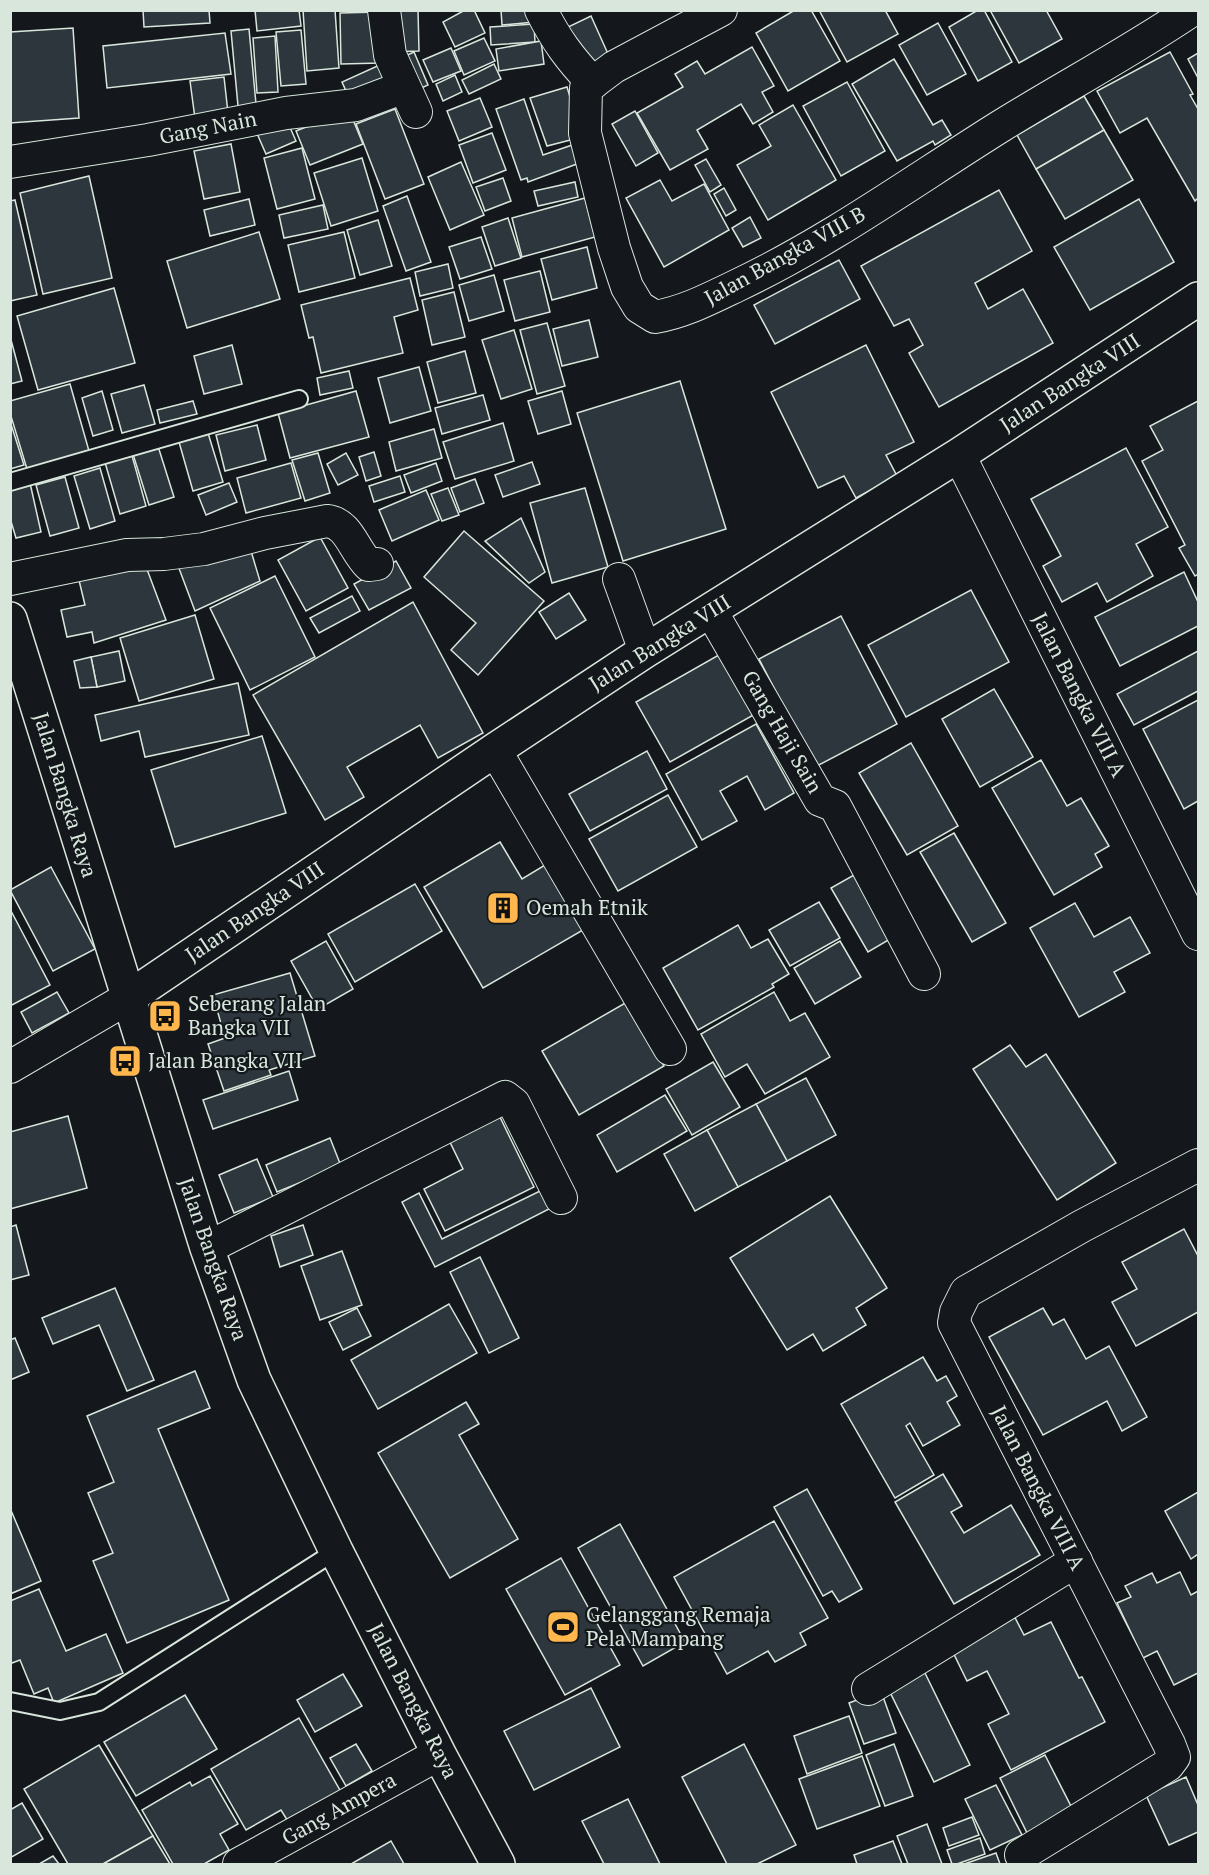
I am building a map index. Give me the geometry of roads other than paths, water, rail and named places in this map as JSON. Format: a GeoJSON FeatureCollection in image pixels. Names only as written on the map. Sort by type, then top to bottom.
{"type":"FeatureCollection","features":[{"type":"Feature","properties":{"kind":"street","name":"Gang Nain"},"geometry":{"type":"LineString","coordinates":[[10,162],[148,140],[286,112],[410,100],[390,55],[384,10]]}},
{"type":"Feature","properties":{"kind":"street"},"geometry":{"type":"LineString","coordinates":[[541,10],[555,38],[572,61],[593,83],[614,67],[722,10]]}},
{"type":"Feature","properties":{"kind":"street","name":"Jalan Bangka VIII B"},"geometry":{"type":"LineString","coordinates":[[593,83],[586,88],[585,133],[614,248],[627,286],[639,307],[655,317],[672,314],[722,293],[760,275],[840,230],[1002,126],[1156,20],[1192,10]]}},
{"type":"Feature","properties":{"kind":"street","name":"Jalan Bangka VIII"},"geometry":{"type":"LineString","coordinates":[[128,998],[645,651],[959,455],[1198,299]]}},
{"type":"Feature","properties":{"kind":"street","name":"Jalan Bangka VIII A"},"geometry":{"type":"LineString","coordinates":[[959,455],[1198,934]]}},
{"type":"Feature","properties":{"kind":"street"},"geometry":{"type":"LineString","coordinates":[[10,579],[127,555],[164,554],[204,549],[265,533],[327,521],[343,526],[363,559],[369,565],[377,564]]}},
{"type":"Feature","properties":{"kind":"street"},"geometry":{"type":"LineString","coordinates":[[619,579],[645,651]]}},
{"type":"Feature","properties":{"kind":"street","name":"Gang Haji Sain"},"geometry":{"type":"LineString","coordinates":[[711,610],[820,800],[835,806],[924,974]]}},
{"type":"Feature","properties":{"kind":"street","name":"Jalan Bangka Raya"},"geometry":{"type":"LineString","coordinates":[[10,619],[16,657],[207,1248],[254,1380],[336,1551],[439,1754],[498,1864]]}},
{"type":"Feature","properties":{"kind":"street"},"geometry":{"type":"LineString","coordinates":[[495,750],[670,1049]]}},
{"type":"Feature","properties":{"kind":"street"},"geometry":{"type":"LineString","coordinates":[[10,1067],[128,998]]}},
{"type":"Feature","properties":{"kind":"street"},"geometry":{"type":"LineString","coordinates":[[207,1248],[505,1097],[514,1104],[561,1198]]}},
{"type":"Feature","properties":{"kind":"street","name":"Jalan Bangka VIII A"},"geometry":{"type":"LineString","coordinates":[[1021,1855],[1168,1766],[1173,1757],[1169,1744],[954,1323],[956,1312],[966,1292],[1082,1226],[1198,1165]]}},
{"type":"Feature","properties":{"kind":"street"},"geometry":{"type":"LineString","coordinates":[[868,1689],[1076,1561]]}},
{"type":"Feature","properties":{"kind":"street","name":"Gang Ampera"},"geometry":{"type":"LineString","coordinates":[[239,1864],[439,1754]]}},
{"type":"Feature","properties":{"kind":"lane"},"geometry":{"type":"LineString","coordinates":[[10,482],[299,399]]}},
{"type":"Feature","properties":{"kind":"lane"},"geometry":{"type":"LineString","coordinates":[[10,1701],[60,1711],[99,1702],[336,1551]]}},
{"type":"Feature","properties":{"kind":"place","name":"Oemah Etnik"},"geometry":{"type":"Point","coordinates":[503,908]}},
{"type":"Feature","properties":{"kind":"place","name":"Seberang Jalan Bangka VII"},"geometry":{"type":"Point","coordinates":[165,1016]}},
{"type":"Feature","properties":{"kind":"place","name":"Jalan Bangka VII"},"geometry":{"type":"Point","coordinates":[125,1061]}},
{"type":"Feature","properties":{"kind":"place","name":"Gelanggang Remaja Pela Mampang"},"geometry":{"type":"Point","coordinates":[563,1627]}}]}
